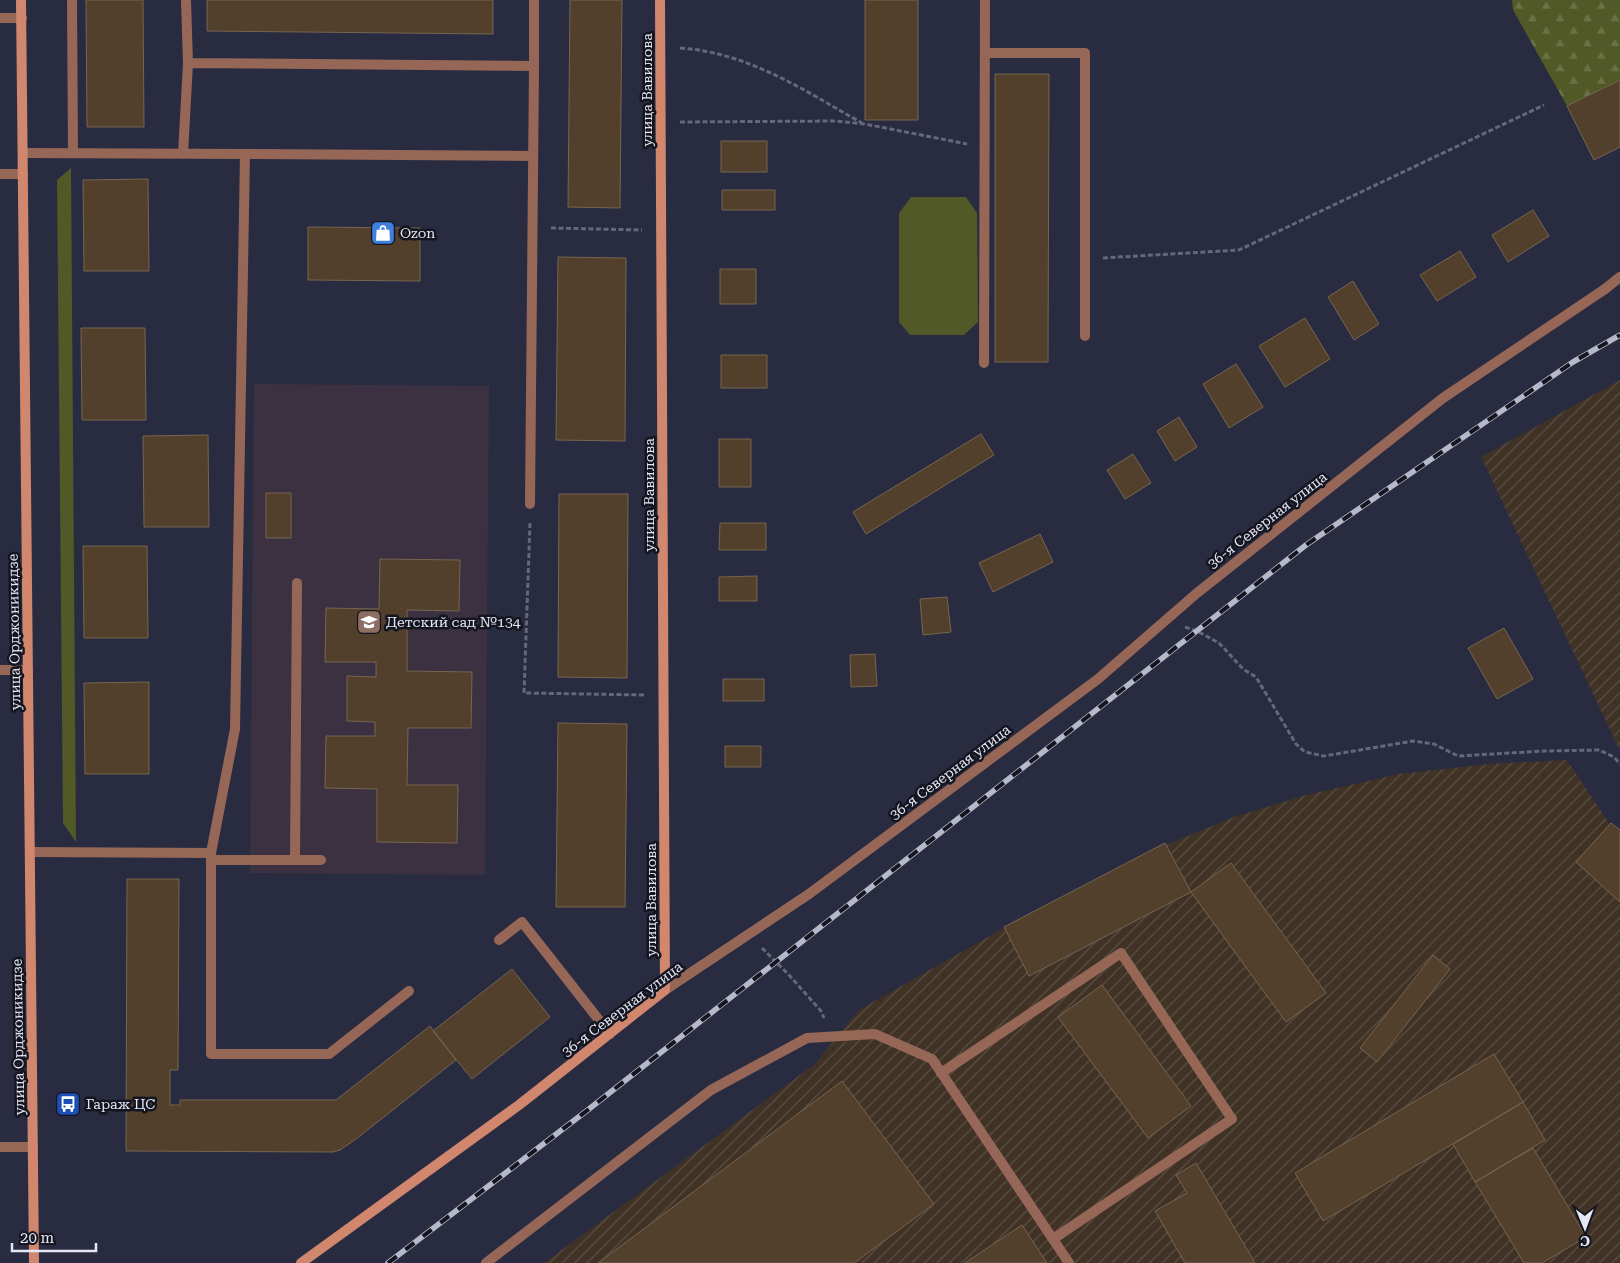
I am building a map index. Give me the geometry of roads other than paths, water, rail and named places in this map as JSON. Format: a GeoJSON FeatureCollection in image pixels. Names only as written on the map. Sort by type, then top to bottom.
{"type":"FeatureCollection","features":[{"type":"Feature","properties":{"kind":"street","name":"улица Орджоникидзе"},"geometry":{"type":"LineString","coordinates":[[21,0],[34,1263]]}},
{"type":"Feature","properties":{"kind":"street"},"geometry":{"type":"LineString","coordinates":[[72,0],[73,153]]}},
{"type":"Feature","properties":{"kind":"street"},"geometry":{"type":"LineString","coordinates":[[183,154],[188,63],[186,0]]}},
{"type":"Feature","properties":{"kind":"street"},"geometry":{"type":"LineString","coordinates":[[530,504],[534,0]]}},
{"type":"Feature","properties":{"kind":"street","name":"улица Вавилова"},"geometry":{"type":"LineString","coordinates":[[660,0],[665,990]]}},
{"type":"Feature","properties":{"kind":"street"},"geometry":{"type":"LineString","coordinates":[[984,363],[985,0]]}},
{"type":"Feature","properties":{"kind":"street"},"geometry":{"type":"LineString","coordinates":[[0,18],[22,18]]}},
{"type":"Feature","properties":{"kind":"street"},"geometry":{"type":"LineString","coordinates":[[985,53],[1085,53],[1085,336]]}},
{"type":"Feature","properties":{"kind":"street"},"geometry":{"type":"LineString","coordinates":[[188,63],[534,66]]}},
{"type":"Feature","properties":{"kind":"street"},"geometry":{"type":"LineString","coordinates":[[24,153],[533,156]]}},
{"type":"Feature","properties":{"kind":"street"},"geometry":{"type":"LineString","coordinates":[[245,154],[235,729],[211,856],[211,1054],[329,1054],[409,992]]}},
{"type":"Feature","properties":{"kind":"street"},"geometry":{"type":"LineString","coordinates":[[0,174],[23,174]]}},
{"type":"Feature","properties":{"kind":"street","name":"36-я Северная улица"},"geometry":{"type":"LineString","coordinates":[[301,1263],[519,1105],[665,990],[817,889],[1090,685],[1212,581],[1443,398],[1620,277]]}},
{"type":"Feature","properties":{"kind":"street"},"geometry":{"type":"LineString","coordinates":[[294,860],[297,583]]}},
{"type":"Feature","properties":{"kind":"street"},"geometry":{"type":"LineString","coordinates":[[0,670],[28,670]]}},
{"type":"Feature","properties":{"kind":"street"},"geometry":{"type":"LineString","coordinates":[[30,852],[321,860]]}},
{"type":"Feature","properties":{"kind":"street"},"geometry":{"type":"LineString","coordinates":[[500,940],[522,922],[610,1034]]}},
{"type":"Feature","properties":{"kind":"street"},"geometry":{"type":"LineString","coordinates":[[942,1073],[1121,953],[1232,1118],[1053,1239]]}},
{"type":"Feature","properties":{"kind":"street"},"geometry":{"type":"LineString","coordinates":[[486,1263],[711,1090],[806,1038],[875,1034],[932,1059],[1069,1263]]}},
{"type":"Feature","properties":{"kind":"street"},"geometry":{"type":"LineString","coordinates":[[0,1148],[33,1147]]}},
{"type":"Feature","properties":{"kind":"railway"},"geometry":{"type":"LineString","coordinates":[[388,1263],[589,1109],[1306,545],[1573,362],[1620,335]]}},
{"type":"Feature","properties":{"kind":"place","name":"Ozon"},"geometry":{"type":"Point","coordinates":[383,233]}},
{"type":"Feature","properties":{"kind":"place","name":"Детский сад №134"},"geometry":{"type":"Point","coordinates":[369,622]}},
{"type":"Feature","properties":{"kind":"place","name":"Гараж ЦС"},"geometry":{"type":"Point","coordinates":[68,1104]}}]}
